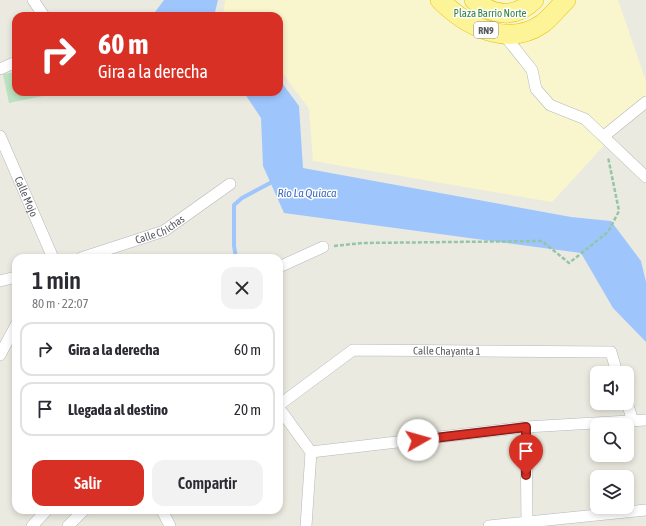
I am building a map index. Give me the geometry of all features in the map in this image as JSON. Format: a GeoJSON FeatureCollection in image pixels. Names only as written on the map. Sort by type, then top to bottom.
{"type":"FeatureCollection","features":[{"type":"Feature","properties":{"kind":"highway","name":"RN9"},"geometry":{"type":"LineString","coordinates":[[440,0],[451,11],[478,28],[505,36],[521,33],[539,26],[566,0]]}},
{"type":"Feature","properties":{"kind":"highway","name":"RN9"},"geometry":{"type":"LineString","coordinates":[[474,0],[484,8],[510,14],[530,4]]}},
{"type":"Feature","properties":{"kind":"street"},"geometry":{"type":"LineString","coordinates":[[33,0],[41,12]]}},
{"type":"Feature","properties":{"kind":"street"},"geometry":{"type":"LineString","coordinates":[[505,36],[532,70],[536,89],[550,105],[585,119],[646,177]]}},
{"type":"Feature","properties":{"kind":"street"},"geometry":{"type":"LineString","coordinates":[[0,69],[12,64]]}},
{"type":"Feature","properties":{"kind":"street"},"geometry":{"type":"LineString","coordinates":[[604,136],[646,102]]}},
{"type":"Feature","properties":{"kind":"street","name":"Calle Mojo"},"geometry":{"type":"LineString","coordinates":[[0,136],[51,254]]}},
{"type":"Feature","properties":{"kind":"street","name":"Calle Chichas"},"geometry":{"type":"LineString","coordinates":[[93,254],[164,231],[230,184]]}},
{"type":"Feature","properties":{"kind":"street"},"geometry":{"type":"LineString","coordinates":[[283,264],[323,247]]}},
{"type":"Feature","properties":{"kind":"street"},"geometry":{"type":"LineString","coordinates":[[0,280],[12,278]]}},
{"type":"Feature","properties":{"kind":"street"},"geometry":{"type":"LineString","coordinates":[[0,355],[12,333]]}},
{"type":"Feature","properties":{"kind":"street","name":"Calle Chayanta 1"},"geometry":{"type":"LineString","coordinates":[[283,403],[353,350],[611,352],[615,366]]}},
{"type":"Feature","properties":{"kind":"street"},"geometry":{"type":"LineString","coordinates":[[283,412],[311,452],[306,526]]}},
{"type":"Feature","properties":{"kind":"street"},"geometry":{"type":"LineString","coordinates":[[634,421],[646,420]]}},
{"type":"Feature","properties":{"kind":"street"},"geometry":{"type":"LineString","coordinates":[[311,452],[526,427],[590,423]]}},
{"type":"Feature","properties":{"kind":"street"},"geometry":{"type":"LineString","coordinates":[[526,427],[526,524]]}},
{"type":"Feature","properties":{"kind":"street"},"geometry":{"type":"LineString","coordinates":[[489,526],[526,524],[646,510]]}},
{"type":"Feature","properties":{"kind":"street"},"geometry":{"type":"LineString","coordinates":[[32,526],[43,514]]}},
{"type":"Feature","properties":{"kind":"street"},"geometry":{"type":"LineString","coordinates":[[68,526],[80,514]]}},
{"type":"Feature","properties":{"kind":"street"},"geometry":{"type":"LineString","coordinates":[[164,514],[170,526]]}},
{"type":"Feature","properties":{"kind":"path"},"geometry":{"type":"LineString","coordinates":[[323,247],[362,243],[542,241],[569,263],[608,232],[619,210],[604,136]]}},
{"type":"Feature","properties":{"kind":"green space"},"geometry":{"type":"Polygon","coordinates":[[[12,73],[12,96],[43,96],[9,103],[3,74],[12,73]]]}},
{"type":"Feature","properties":{"kind":"sand"},"geometry":{"type":"Polygon","coordinates":[[[225,0],[618,0],[646,81],[646,100],[552,202],[313,161],[309,109],[283,73],[283,12],[224,12],[225,0]]]}},
{"type":"Feature","properties":{"kind":"water"},"geometry":{"type":"Polygon","coordinates":[[[164,0],[218,0],[215,12],[155,12],[164,0]]]}},
{"type":"Feature","properties":{"kind":"water","name":"Río La Quiaca"},"geometry":{"type":"Polygon","coordinates":[[[283,84],[299,106],[303,168],[571,217],[611,221],[641,261],[646,282],[646,342],[613,308],[581,253],[284,213],[263,166],[261,118],[246,96],[283,96],[283,84]]]}},
{"type":"Feature","properties":{"kind":"waterway"},"geometry":{"type":"LineString","coordinates":[[235,254],[234,205],[242,198],[272,182]]}},
{"type":"Feature","properties":{"kind":"route"},"geometry":{"type":"LineString","coordinates":[[418,440],[526,427],[526,475]]}},
{"type":"Feature","properties":{"kind":"park label","name":"Plaza Barrio Norte"},"geometry":{"type":"Point","coordinates":[490,13]}}]}
